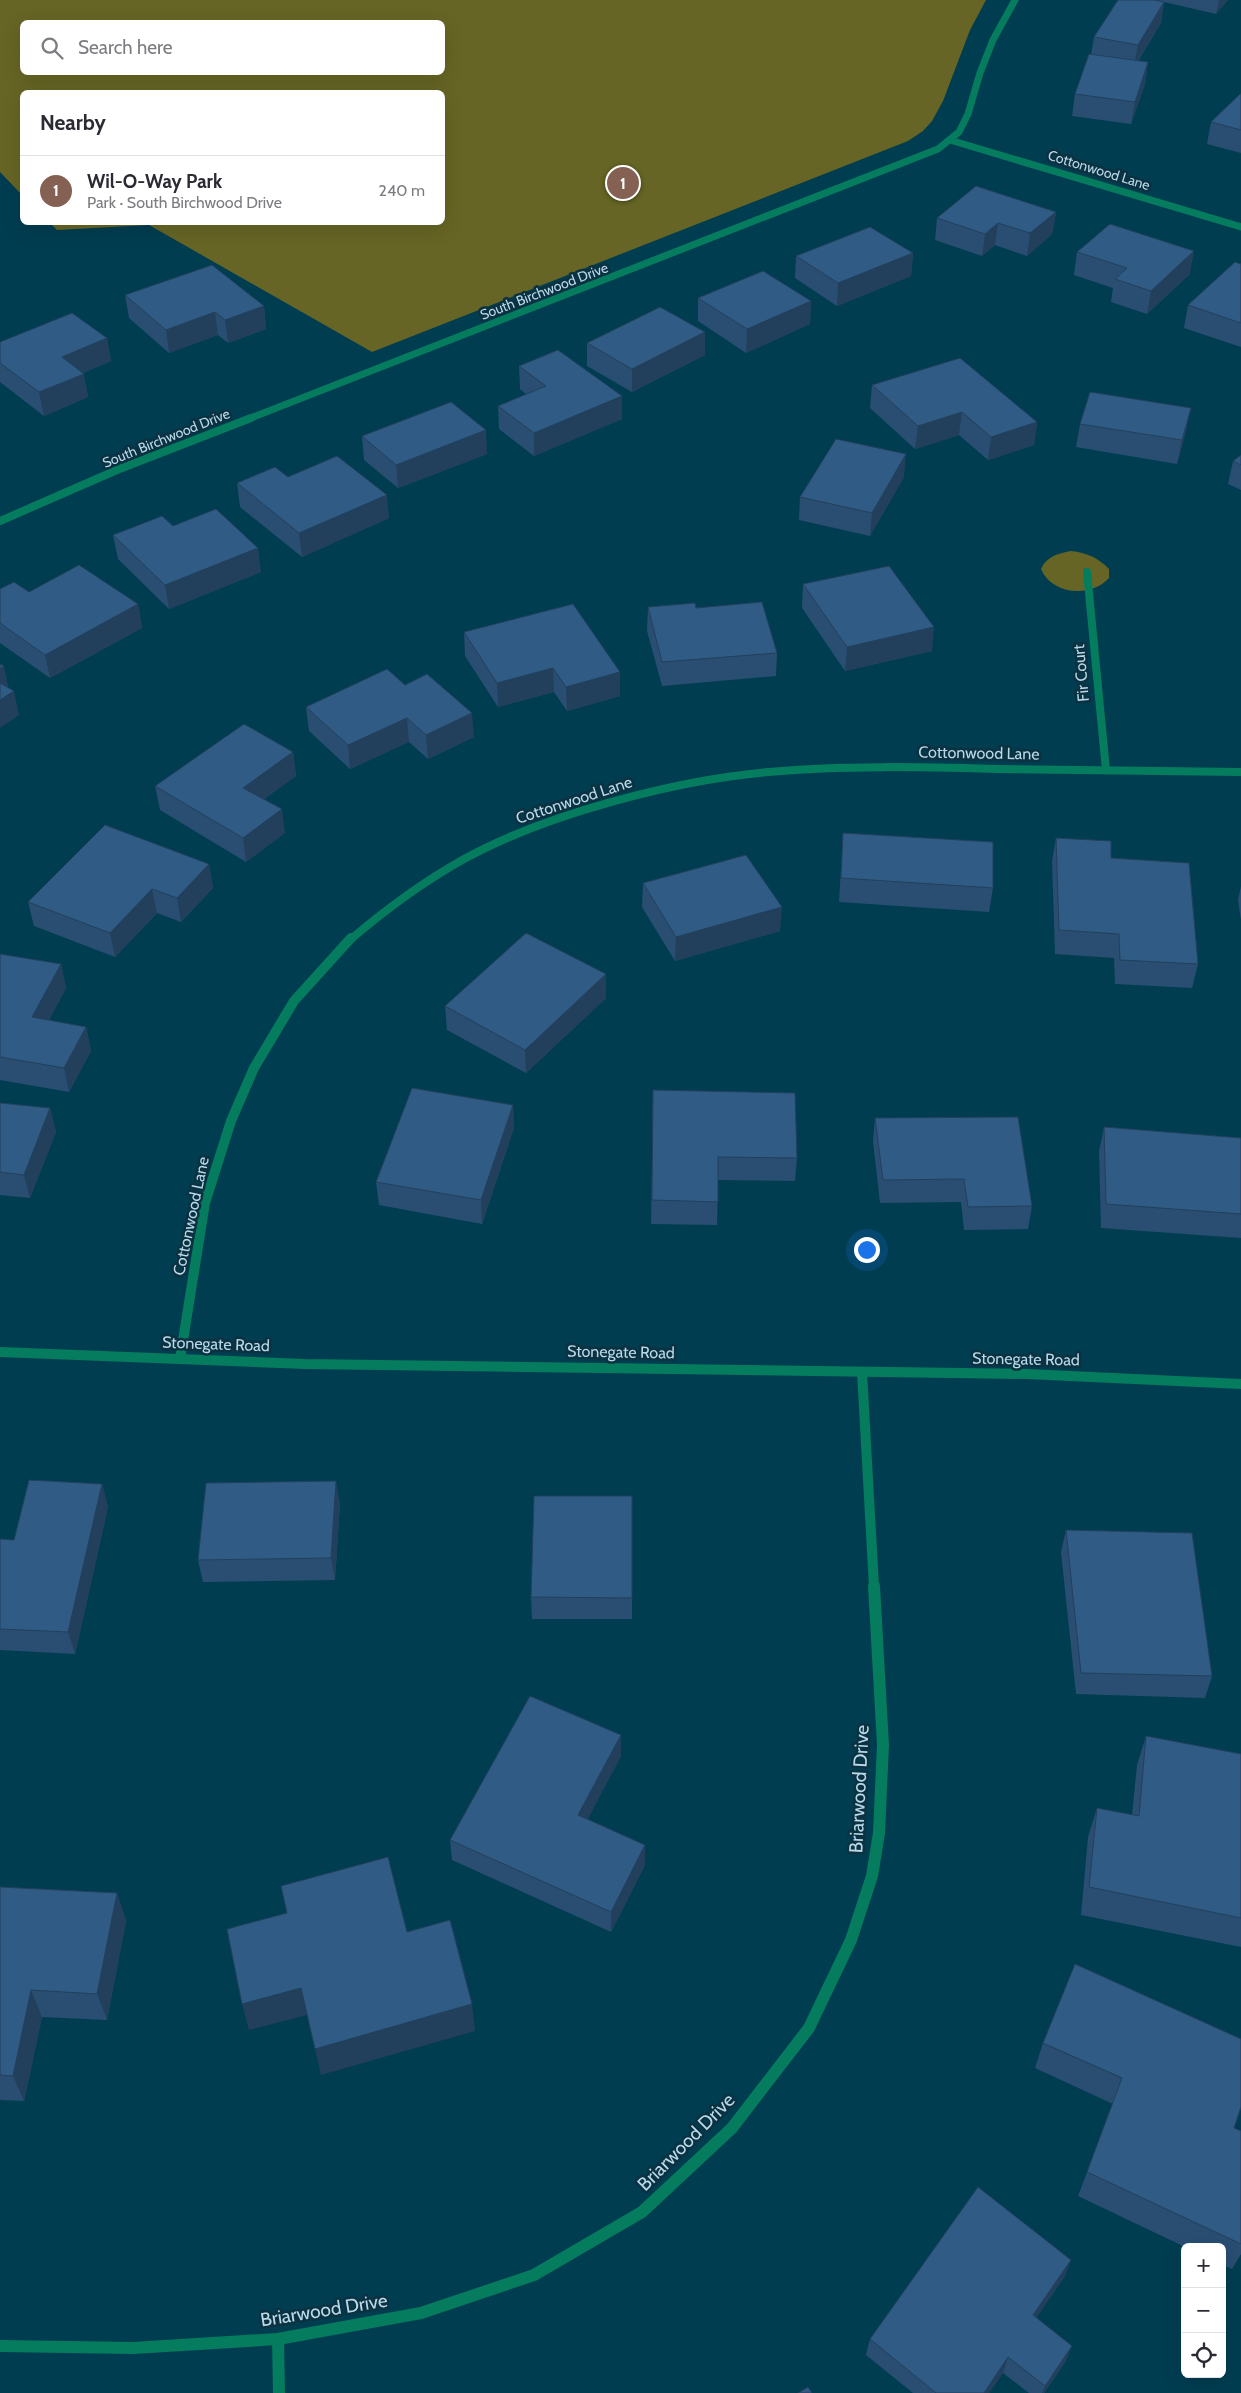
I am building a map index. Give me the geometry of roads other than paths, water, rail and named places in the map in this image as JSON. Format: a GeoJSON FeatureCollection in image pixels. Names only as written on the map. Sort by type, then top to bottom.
{"type":"FeatureCollection","features":[{"type":"Feature","properties":{"kind":"street","name":"South Birchwood Drive"},"geometry":{"type":"LineString","coordinates":[[0,521],[117,470],[924,156],[950,140],[959,132],[966,118],[993,40],[1015,0]]}},
{"type":"Feature","properties":{"kind":"street","name":"Cottonwood Lane"},"geometry":{"type":"LineString","coordinates":[[950,140],[1241,227]]}},
{"type":"Feature","properties":{"kind":"street","name":"Fir Court"},"geometry":{"type":"LineString","coordinates":[[1087,572],[1106,770]]}},
{"type":"Feature","properties":{"kind":"street","name":"Cottonwood Lane"},"geometry":{"type":"LineString","coordinates":[[180,1359],[205,1210],[219,1152],[254,1067],[294,1000],[336,950],[405,892],[456,863],[537,825],[641,794],[761,773],[899,767],[1241,772]]}},
{"type":"Feature","properties":{"kind":"street","name":"Stonegate Road"},"geometry":{"type":"LineString","coordinates":[[0,1352],[305,1364],[1026,1374],[1241,1384]]}},
{"type":"Feature","properties":{"kind":"street","name":"Briarwood Drive"},"geometry":{"type":"LineString","coordinates":[[0,2346],[133,2348],[278,2339],[421,2313],[534,2275],[642,2212],[732,2128],[809,2028],[851,1940],[872,1876],[879,1833],[882,1745],[862,1372]]}},
{"type":"Feature","properties":{"kind":"street"},"geometry":{"type":"LineString","coordinates":[[278,2339],[279,2393]]}},
{"type":"Feature","properties":{"kind":"place","name":"Wil-O-Way Park"},"geometry":{"type":"Point","coordinates":[623,183]}}]}
